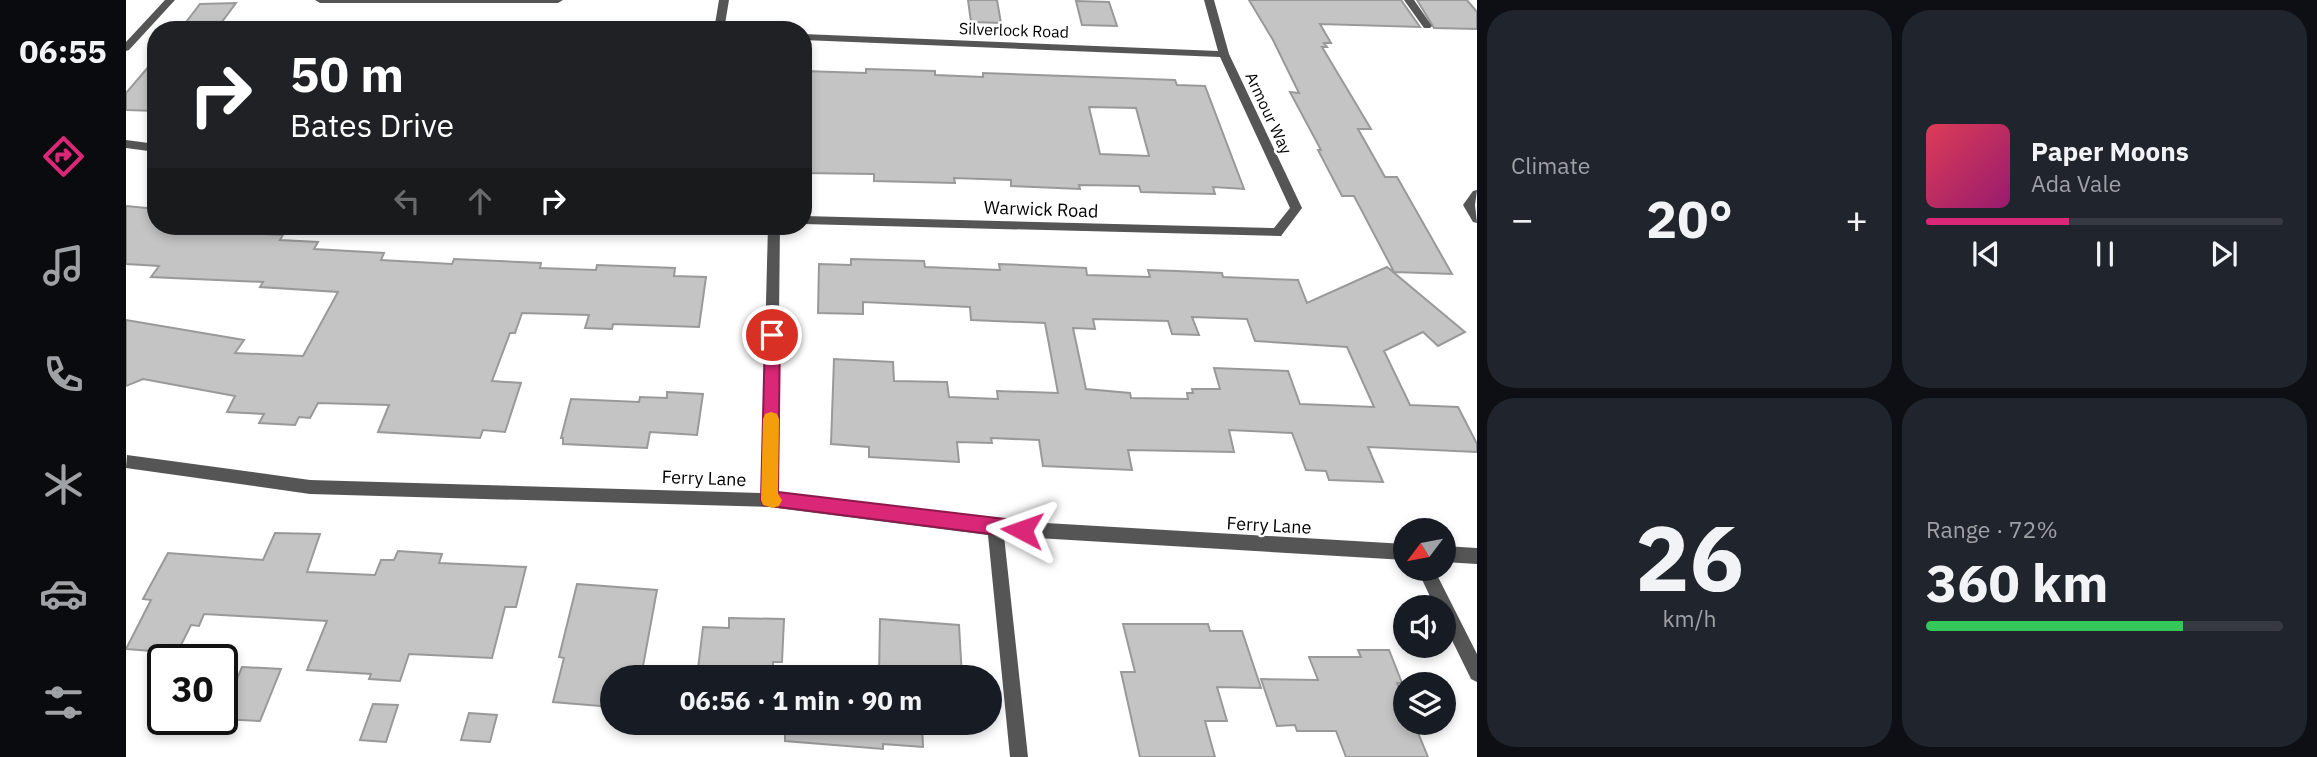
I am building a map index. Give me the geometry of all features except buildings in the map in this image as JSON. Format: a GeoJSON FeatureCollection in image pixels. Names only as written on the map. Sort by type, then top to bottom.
{"type":"FeatureCollection","features":[{"type":"Feature","properties":{"kind":"street"},"geometry":{"type":"LineString","coordinates":[[151,21],[170,0]]}},
{"type":"Feature","properties":{"kind":"street"},"geometry":{"type":"LineString","coordinates":[[320,0],[558,0]]}},
{"type":"Feature","properties":{"kind":"street"},"geometry":{"type":"LineString","coordinates":[[720,21],[724,0]]}},
{"type":"Feature","properties":{"kind":"street","name":"Armour Way"},"geometry":{"type":"LineString","coordinates":[[1209,0],[1224,54],[1296,208],[1277,233]]}},
{"type":"Feature","properties":{"kind":"street"},"geometry":{"type":"LineString","coordinates":[[1409,0],[1427,26]]}},
{"type":"Feature","properties":{"kind":"street"},"geometry":{"type":"LineString","coordinates":[[126,48],[147,25]]}},
{"type":"Feature","properties":{"kind":"street","name":"Silverlock Road"},"geometry":{"type":"LineString","coordinates":[[812,37],[1224,54]]}},
{"type":"Feature","properties":{"kind":"street"},"geometry":{"type":"LineString","coordinates":[[128,146],[147,147]]}},
{"type":"Feature","properties":{"kind":"street"},"geometry":{"type":"LineString","coordinates":[[1477,194],[1469,205],[1477,219]]}},
{"type":"Feature","properties":{"kind":"street","name":"Warwick Road"},"geometry":{"type":"LineString","coordinates":[[812,220],[1277,233]]}},
{"type":"Feature","properties":{"kind":"street"},"geometry":{"type":"LineString","coordinates":[[769,500],[774,235]]}},
{"type":"Feature","properties":{"kind":"street","name":"Ferry Lane"},"geometry":{"type":"LineString","coordinates":[[127,462],[310,487],[769,500],[995,528],[1393,551]]}},
{"type":"Feature","properties":{"kind":"street"},"geometry":{"type":"LineString","coordinates":[[995,528],[1019,757]]}},
{"type":"Feature","properties":{"kind":"street"},"geometry":{"type":"LineString","coordinates":[[1456,555],[1477,556]]}},
{"type":"Feature","properties":{"kind":"street"},"geometry":{"type":"LineString","coordinates":[[1431,581],[1477,673]]}},
{"type":"Feature","properties":{"kind":"slow traffic"},"geometry":{"type":"LineString","coordinates":[[771,419],[769,500],[773,500]]}},
{"type":"Feature","properties":{"kind":"route"},"geometry":{"type":"LineString","coordinates":[[772,335],[769,500],[1022,530]]}}]}
